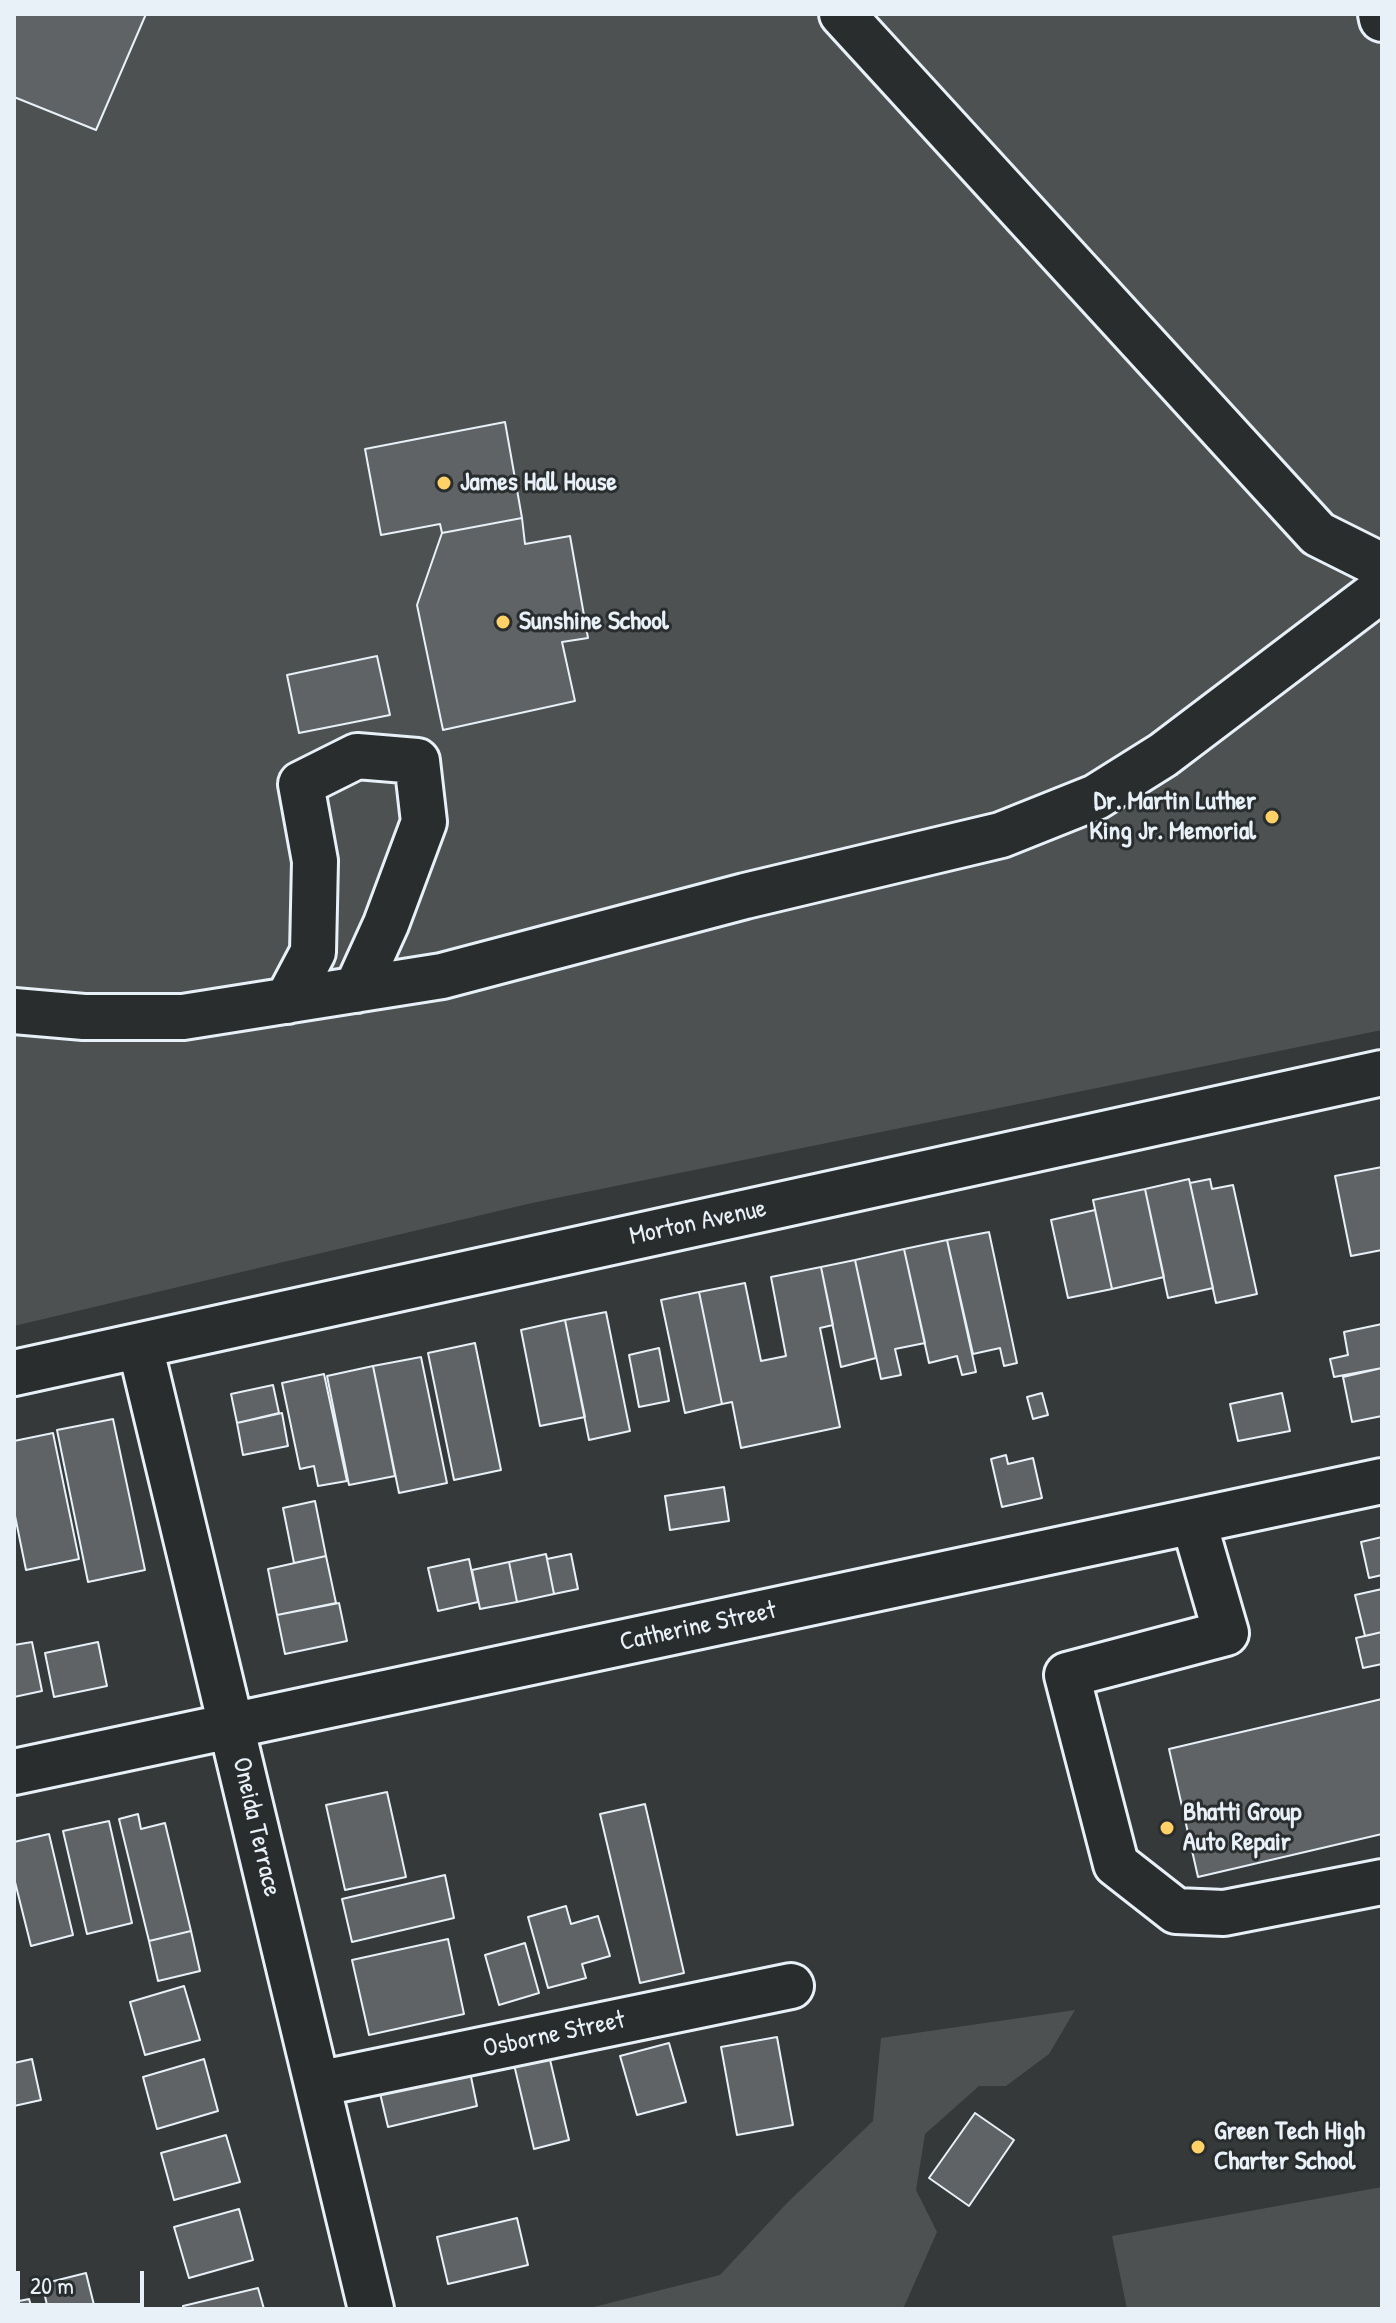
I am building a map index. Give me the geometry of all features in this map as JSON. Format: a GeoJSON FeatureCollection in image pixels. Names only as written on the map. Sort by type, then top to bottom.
{"type":"FeatureCollection","features":[{"type":"Feature","properties":{"kind":"street"},"geometry":{"type":"LineString","coordinates":[[842,14],[1318,534],[1382,566]]}},
{"type":"Feature","properties":{"kind":"street"},"geometry":{"type":"LineString","coordinates":[[14,1011],[84,1017],[183,1017],[442,976],[745,896],[1001,835],[1096,797],[1163,755],[1382,589]]}},
{"type":"Feature","properties":{"kind":"street"},"geometry":{"type":"LineString","coordinates":[[287,1001],[313,952],[315,861],[301,784],[357,756],[417,761],[424,822],[386,924],[356,990]]}},
{"type":"Feature","properties":{"kind":"street","name":"Morton Avenue"},"geometry":{"type":"LineString","coordinates":[[14,1373],[1382,1073]]}},
{"type":"Feature","properties":{"kind":"street","name":"Oneida Terrace"},"geometry":{"type":"LineString","coordinates":[[140,1346],[371,2309]]}},
{"type":"Feature","properties":{"kind":"street","name":"Catherine Street"},"geometry":{"type":"LineString","coordinates":[[14,1772],[1382,1481]]}},
{"type":"Feature","properties":{"kind":"street"},"geometry":{"type":"LineString","coordinates":[[1194,1523],[1226,1633],[1067,1675],[1116,1864],[1176,1911],[1224,1913],[1382,1882]]}},
{"type":"Feature","properties":{"kind":"street","name":"Osborne Street"},"geometry":{"type":"LineString","coordinates":[[317,2084],[791,1986]]}},
{"type":"Feature","properties":{"kind":"shaded area"},"geometry":{"type":"Polygon","coordinates":[[[14,14],[1382,14],[1382,1030],[532,1203],[14,1326],[14,14]]]}},
{"type":"Feature","properties":{"kind":"shaded area"},"geometry":{"type":"Polygon","coordinates":[[[1075,2010],[1049,2054],[1006,2086],[979,2086],[925,2134],[916,2190],[937,2232],[903,2309],[586,2309],[720,2275],[787,2203],[873,2121],[881,2038],[1075,2010]]]}},
{"type":"Feature","properties":{"kind":"shaded area"},"geometry":{"type":"Polygon","coordinates":[[[1382,2187],[1382,2309],[1127,2309],[1112,2236],[1382,2187]]]}},
{"type":"Feature","properties":{"kind":"building"},"geometry":{"type":"Polygon","coordinates":[[[14,14],[146,14],[96,130],[14,97],[14,14]]]}},
{"type":"Feature","properties":{"kind":"building","name":"James Hall House"},"geometry":{"type":"Polygon","coordinates":[[[505,422],[522,518],[442,533],[440,524],[381,535],[365,449],[505,422]]]}},
{"type":"Feature","properties":{"kind":"building","name":"Sunshine School"},"geometry":{"type":"Polygon","coordinates":[[[522,518],[525,544],[570,536],[588,638],[562,642],[575,701],[443,730],[417,605],[442,533],[522,518]]]}},
{"type":"Feature","properties":{"kind":"building"},"geometry":{"type":"Polygon","coordinates":[[[377,656],[390,715],[299,733],[287,675],[377,656]]]}},
{"type":"Feature","properties":{"kind":"building"},"geometry":{"type":"Polygon","coordinates":[[[1382,1167],[1382,1250],[1351,1256],[1335,1176],[1382,1167]]]}},
{"type":"Feature","properties":{"kind":"building"},"geometry":{"type":"Polygon","coordinates":[[[1189,1179],[1213,1288],[1168,1298],[1145,1189],[1189,1179]]]}},
{"type":"Feature","properties":{"kind":"building"},"geometry":{"type":"Polygon","coordinates":[[[1210,1179],[1212,1189],[1233,1185],[1257,1294],[1216,1303],[1190,1183],[1210,1179]]]}},
{"type":"Feature","properties":{"kind":"building"},"geometry":{"type":"Polygon","coordinates":[[[1145,1189],[1164,1277],[1112,1289],[1093,1200],[1145,1189]]]}},
{"type":"Feature","properties":{"kind":"building"},"geometry":{"type":"Polygon","coordinates":[[[1095,1210],[1112,1289],[1068,1298],[1051,1220],[1095,1210]]]}},
{"type":"Feature","properties":{"kind":"building"},"geometry":{"type":"Polygon","coordinates":[[[989,1232],[1017,1363],[1004,1366],[1000,1348],[973,1354],[947,1240],[989,1232]]]}},
{"type":"Feature","properties":{"kind":"building"},"geometry":{"type":"Polygon","coordinates":[[[947,1240],[976,1372],[962,1375],[957,1356],[929,1363],[904,1249],[947,1240]]]}},
{"type":"Feature","properties":{"kind":"building"},"geometry":{"type":"Polygon","coordinates":[[[904,1249],[925,1343],[895,1349],[901,1375],[881,1379],[855,1260],[904,1249]]]}},
{"type":"Feature","properties":{"kind":"building"},"geometry":{"type":"Polygon","coordinates":[[[855,1260],[876,1358],[841,1367],[821,1267],[855,1260]]]}},
{"type":"Feature","properties":{"kind":"building"},"geometry":{"type":"Polygon","coordinates":[[[821,1267],[833,1325],[820,1328],[840,1427],[741,1448],[732,1402],[722,1404],[699,1292],[745,1283],[761,1361],[786,1356],[771,1277],[821,1267]]]}},
{"type":"Feature","properties":{"kind":"building"},"geometry":{"type":"Polygon","coordinates":[[[699,1292],[722,1404],[685,1413],[661,1300],[699,1292]]]}},
{"type":"Feature","properties":{"kind":"building"},"geometry":{"type":"Polygon","coordinates":[[[606,1312],[630,1431],[589,1440],[565,1320],[606,1312]]]}},
{"type":"Feature","properties":{"kind":"building"},"geometry":{"type":"Polygon","coordinates":[[[565,1320],[585,1417],[540,1426],[521,1330],[565,1320]]]}},
{"type":"Feature","properties":{"kind":"building"},"geometry":{"type":"Polygon","coordinates":[[[1382,1324],[1382,1368],[1334,1377],[1330,1359],[1348,1355],[1344,1332],[1382,1324]]]}},
{"type":"Feature","properties":{"kind":"building"},"geometry":{"type":"Polygon","coordinates":[[[475,1343],[501,1470],[454,1480],[428,1353],[475,1343]]]}},
{"type":"Feature","properties":{"kind":"building"},"geometry":{"type":"Polygon","coordinates":[[[659,1348],[669,1401],[639,1407],[629,1355],[659,1348]]]}},
{"type":"Feature","properties":{"kind":"building"},"geometry":{"type":"Polygon","coordinates":[[[421,1357],[447,1483],[399,1493],[373,1366],[421,1357]]]}},
{"type":"Feature","properties":{"kind":"building"},"geometry":{"type":"Polygon","coordinates":[[[373,1366],[395,1476],[349,1485],[327,1376],[373,1366]]]}},
{"type":"Feature","properties":{"kind":"building"},"geometry":{"type":"Polygon","coordinates":[[[1382,1368],[1382,1416],[1352,1422],[1343,1377],[1382,1368]]]}},
{"type":"Feature","properties":{"kind":"building"},"geometry":{"type":"Polygon","coordinates":[[[324,1374],[347,1481],[318,1486],[314,1466],[300,1469],[282,1383],[324,1374]]]}},
{"type":"Feature","properties":{"kind":"building"},"geometry":{"type":"Polygon","coordinates":[[[273,1385],[279,1413],[237,1423],[231,1394],[273,1385]]]}},
{"type":"Feature","properties":{"kind":"building"},"geometry":{"type":"Polygon","coordinates":[[[1042,1393],[1048,1415],[1033,1419],[1027,1397],[1042,1393]]]}},
{"type":"Feature","properties":{"kind":"building"},"geometry":{"type":"Polygon","coordinates":[[[1282,1393],[1290,1431],[1238,1441],[1230,1404],[1282,1393]]]}},
{"type":"Feature","properties":{"kind":"building"},"geometry":{"type":"Polygon","coordinates":[[[282,1413],[288,1446],[243,1455],[237,1423],[282,1413]]]}},
{"type":"Feature","properties":{"kind":"building"},"geometry":{"type":"Polygon","coordinates":[[[113,1419],[145,1570],[88,1582],[57,1430],[113,1419]]]}},
{"type":"Feature","properties":{"kind":"building"},"geometry":{"type":"Polygon","coordinates":[[[53,1433],[79,1559],[26,1570],[14,1511],[14,1441],[53,1433]]]}},
{"type":"Feature","properties":{"kind":"building"},"geometry":{"type":"Polygon","coordinates":[[[1006,1455],[1008,1464],[1033,1458],[1042,1498],[1002,1507],[991,1459],[1006,1455]]]}},
{"type":"Feature","properties":{"kind":"building"},"geometry":{"type":"Polygon","coordinates":[[[724,1487],[729,1521],[670,1530],[665,1496],[724,1487]]]}},
{"type":"Feature","properties":{"kind":"building"},"geometry":{"type":"Polygon","coordinates":[[[315,1501],[326,1556],[294,1563],[283,1508],[315,1501]]]}},
{"type":"Feature","properties":{"kind":"building"},"geometry":{"type":"Polygon","coordinates":[[[1382,1537],[1382,1575],[1369,1578],[1361,1542],[1382,1537]]]}},
{"type":"Feature","properties":{"kind":"building"},"geometry":{"type":"Polygon","coordinates":[[[546,1554],[554,1594],[517,1602],[509,1562],[546,1554]]]}},
{"type":"Feature","properties":{"kind":"building"},"geometry":{"type":"Polygon","coordinates":[[[571,1554],[578,1589],[554,1594],[547,1559],[571,1554]]]}},
{"type":"Feature","properties":{"kind":"building"},"geometry":{"type":"Polygon","coordinates":[[[326,1556],[336,1603],[277,1615],[268,1569],[326,1556]]]}},
{"type":"Feature","properties":{"kind":"building"},"geometry":{"type":"Polygon","coordinates":[[[469,1559],[478,1602],[438,1611],[428,1568],[469,1559]]]}},
{"type":"Feature","properties":{"kind":"building"},"geometry":{"type":"Polygon","coordinates":[[[509,1562],[517,1602],[480,1609],[472,1570],[509,1562]]]}},
{"type":"Feature","properties":{"kind":"building"},"geometry":{"type":"Polygon","coordinates":[[[1382,1589],[1382,1632],[1365,1636],[1355,1595],[1382,1589]]]}},
{"type":"Feature","properties":{"kind":"building"},"geometry":{"type":"Polygon","coordinates":[[[339,1603],[347,1641],[285,1654],[277,1615],[339,1603]]]}},
{"type":"Feature","properties":{"kind":"building"},"geometry":{"type":"Polygon","coordinates":[[[1382,1632],[1382,1664],[1363,1668],[1356,1638],[1382,1632]]]}},
{"type":"Feature","properties":{"kind":"building"},"geometry":{"type":"Polygon","coordinates":[[[32,1642],[42,1691],[14,1697],[14,1645],[32,1642]]]}},
{"type":"Feature","properties":{"kind":"building"},"geometry":{"type":"Polygon","coordinates":[[[98,1642],[107,1686],[54,1697],[45,1653],[98,1642]]]}},
{"type":"Feature","properties":{"kind":"building"},"geometry":{"type":"Polygon","coordinates":[[[1382,1699],[1382,1834],[1198,1877],[1169,1749],[1382,1699]]]}},
{"type":"Feature","properties":{"kind":"building"},"geometry":{"type":"Polygon","coordinates":[[[387,1792],[406,1877],[345,1890],[326,1805],[387,1792]]]}},
{"type":"Feature","properties":{"kind":"building"},"geometry":{"type":"Polygon","coordinates":[[[645,1804],[684,1973],[640,1983],[600,1814],[645,1804]]]}},
{"type":"Feature","properties":{"kind":"building"},"geometry":{"type":"Polygon","coordinates":[[[138,1814],[141,1829],[165,1823],[191,1931],[149,1941],[119,1819],[138,1814]]]}},
{"type":"Feature","properties":{"kind":"building"},"geometry":{"type":"Polygon","coordinates":[[[109,1821],[132,1923],[87,1934],[63,1831],[109,1821]]]}},
{"type":"Feature","properties":{"kind":"building"},"geometry":{"type":"Polygon","coordinates":[[[49,1834],[73,1935],[31,1946],[14,1878],[14,1842],[49,1834]]]}},
{"type":"Feature","properties":{"kind":"building"},"geometry":{"type":"Polygon","coordinates":[[[445,1875],[454,1918],[352,1942],[342,1899],[445,1875]]]}},
{"type":"Feature","properties":{"kind":"building"},"geometry":{"type":"Polygon","coordinates":[[[566,1906],[571,1924],[598,1916],[610,1956],[582,1964],[586,1978],[548,1988],[528,1917],[566,1906]]]}},
{"type":"Feature","properties":{"kind":"building"},"geometry":{"type":"Polygon","coordinates":[[[191,1931],[200,1971],[158,1981],[149,1941],[191,1931]]]}},
{"type":"Feature","properties":{"kind":"building"},"geometry":{"type":"Polygon","coordinates":[[[448,1939],[464,2014],[369,2035],[352,1960],[448,1939]]]}},
{"type":"Feature","properties":{"kind":"building"},"geometry":{"type":"Polygon","coordinates":[[[525,1943],[539,1993],[499,2005],[485,1955],[525,1943]]]}},
{"type":"Feature","properties":{"kind":"building"},"geometry":{"type":"Polygon","coordinates":[[[184,1986],[200,2040],[145,2055],[130,2002],[184,1986]]]}},
{"type":"Feature","properties":{"kind":"building"},"geometry":{"type":"Polygon","coordinates":[[[777,2037],[793,2125],[737,2135],[721,2047],[777,2037]]]}},
{"type":"Feature","properties":{"kind":"building"},"geometry":{"type":"Polygon","coordinates":[[[669,2043],[686,2102],[637,2115],[620,2056],[669,2043]]]}},
{"type":"Feature","properties":{"kind":"building"},"geometry":{"type":"Polygon","coordinates":[[[547,2047],[569,2140],[534,2149],[512,2056],[547,2047]]]}},
{"type":"Feature","properties":{"kind":"building"},"geometry":{"type":"Polygon","coordinates":[[[32,2059],[41,2100],[14,2106],[14,2063],[32,2059]]]}},
{"type":"Feature","properties":{"kind":"building"},"geometry":{"type":"Polygon","coordinates":[[[204,2059],[218,2111],[157,2129],[143,2077],[204,2059]]]}},
{"type":"Feature","properties":{"kind":"building"},"geometry":{"type":"Polygon","coordinates":[[[469,2067],[477,2106],[388,2127],[379,2089],[469,2067]]]}},
{"type":"Feature","properties":{"kind":"building"},"geometry":{"type":"Polygon","coordinates":[[[975,2113],[1014,2140],[969,2206],[929,2178],[975,2113]]]}},
{"type":"Feature","properties":{"kind":"building"},"geometry":{"type":"Polygon","coordinates":[[[226,2135],[240,2182],[174,2200],[161,2153],[226,2135]]]}},
{"type":"Feature","properties":{"kind":"building"},"geometry":{"type":"Polygon","coordinates":[[[239,2209],[253,2260],[189,2278],[174,2227],[239,2209]]]}},
{"type":"Feature","properties":{"kind":"building"},"geometry":{"type":"Polygon","coordinates":[[[517,2218],[528,2265],[448,2284],[437,2237],[517,2218]]]}},
{"type":"Feature","properties":{"kind":"building"},"geometry":{"type":"Polygon","coordinates":[[[86,2273],[95,2309],[48,2309],[42,2284],[86,2273]]]}},
{"type":"Feature","properties":{"kind":"building"},"geometry":{"type":"Polygon","coordinates":[[[258,2288],[264,2309],[183,2309],[183,2306],[258,2288]]]}},
{"type":"Feature","properties":{"kind":"building"},"geometry":{"type":"Polygon","coordinates":[[[29,2299],[32,2309],[14,2309],[14,2302],[29,2299]]]}},
{"type":"Feature","properties":{"kind":"place","name":"James Hall House"},"geometry":{"type":"Point","coordinates":[444,483]}},
{"type":"Feature","properties":{"kind":"place","name":"Sunshine School"},"geometry":{"type":"Point","coordinates":[503,622]}},
{"type":"Feature","properties":{"kind":"place","name":"Dr. Martin Luther King Jr. Memorial"},"geometry":{"type":"Point","coordinates":[1272,817]}},
{"type":"Feature","properties":{"kind":"place","name":"Bhatti Group Auto Repair"},"geometry":{"type":"Point","coordinates":[1167,1828]}},
{"type":"Feature","properties":{"kind":"place","name":"Green Tech High Charter School"},"geometry":{"type":"Point","coordinates":[1198,2147]}}]}
